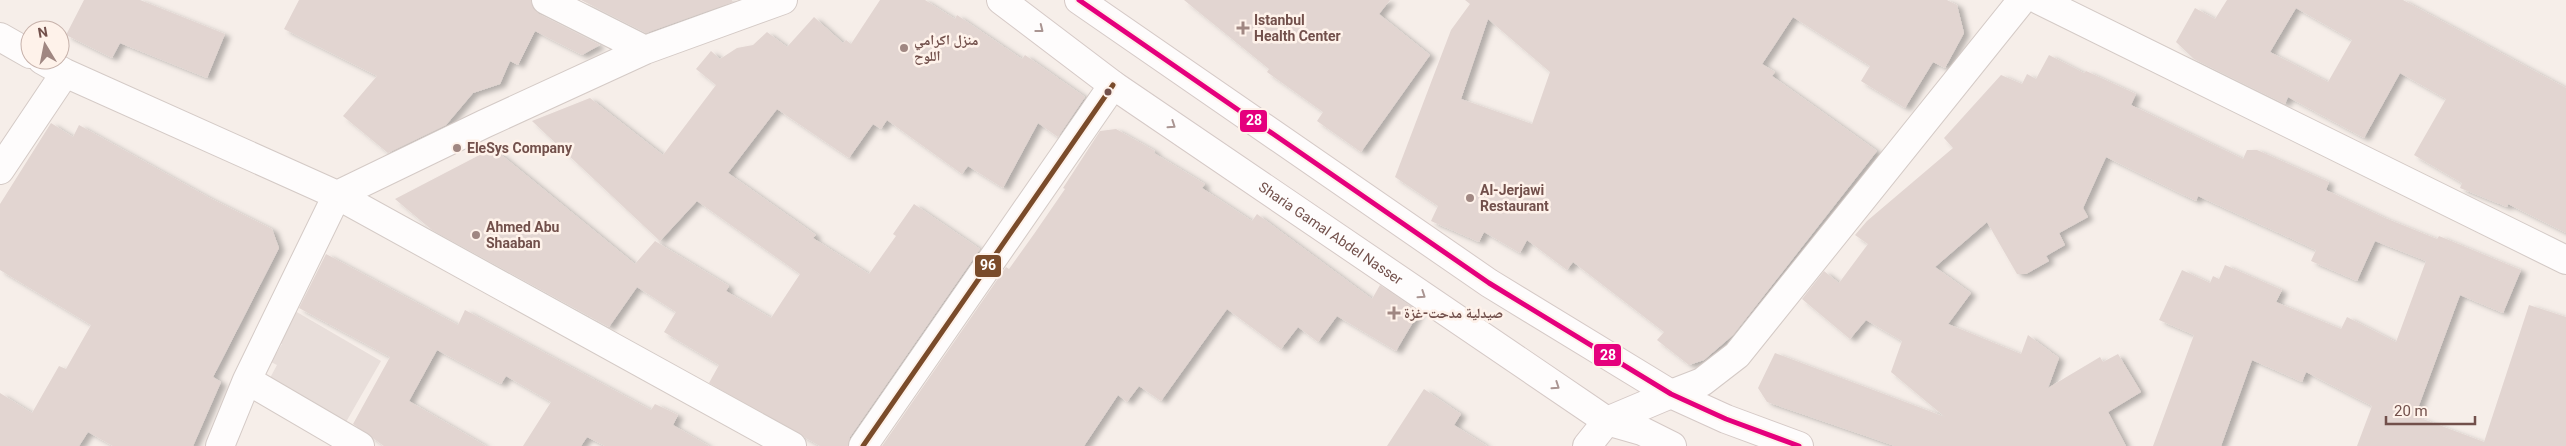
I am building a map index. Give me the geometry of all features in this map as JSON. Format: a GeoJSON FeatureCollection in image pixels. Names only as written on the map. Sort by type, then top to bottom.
{"type":"FeatureCollection","features":[{"type":"Feature","properties":{"kind":"street"},"geometry":{"type":"LineString","coordinates":[[546,0],[645,50]]}},
{"type":"Feature","properties":{"kind":"street"},"geometry":{"type":"LineString","coordinates":[[220,446],[247,380],[337,195],[484,124],[645,50],[782,0]]}},
{"type":"Feature","properties":{"kind":"street","name":"Sharia Gamal Abdel Nasser"},"geometry":{"type":"LineString","coordinates":[[1001,0],[1113,85],[1607,421],[1638,439],[1672,446]]}},
{"type":"Feature","properties":{"kind":"street"},"geometry":{"type":"LineString","coordinates":[[1080,0],[1489,283],[1671,394],[1726,419],[1798,446]]}},
{"type":"Feature","properties":{"kind":"street"},"geometry":{"type":"LineString","coordinates":[[1587,446],[1607,421],[1702,382],[1737,355],[2022,0]]}},
{"type":"Feature","properties":{"kind":"street"},"geometry":{"type":"LineString","coordinates":[[2039,0],[2566,260]]}},
{"type":"Feature","properties":{"kind":"street"},"geometry":{"type":"LineString","coordinates":[[0,37],[20,48]]}},
{"type":"Feature","properties":{"kind":"street"},"geometry":{"type":"LineString","coordinates":[[60,70],[337,195],[792,446]]}},
{"type":"Feature","properties":{"kind":"street"},"geometry":{"type":"LineString","coordinates":[[0,170],[65,73]]}},
{"type":"Feature","properties":{"kind":"street"},"geometry":{"type":"LineString","coordinates":[[863,446],[1113,85]]}},
{"type":"Feature","properties":{"kind":"street"},"geometry":{"type":"LineString","coordinates":[[247,380],[360,446]]}},
{"type":"Feature","properties":{"kind":"street"},"geometry":{"type":"LineString","coordinates":[[1638,439],[1671,394]]}},
{"type":"Feature","properties":{"kind":"shaded area"},"geometry":{"type":"Polygon","coordinates":[[[295,311],[381,361],[346,422],[270,378],[277,365],[271,362],[282,344],[277,342],[295,311]]]}},
{"type":"Feature","properties":{"kind":"building"},"geometry":{"type":"Polygon","coordinates":[[[84,0],[140,0],[225,34],[207,78],[120,43],[112,58],[70,37],[70,27],[84,0]]]}},
{"type":"Feature","properties":{"kind":"building"},"geometry":{"type":"Polygon","coordinates":[[[299,0],[531,0],[533,8],[539,14],[600,45],[582,55],[535,31],[518,65],[510,61],[500,84],[473,93],[446,125],[388,153],[343,116],[377,76],[284,29],[299,0]]]}},
{"type":"Feature","properties":{"kind":"building"},"geometry":{"type":"Polygon","coordinates":[[[581,0],[732,0],[733,2],[646,33],[581,0]]]}},
{"type":"Feature","properties":{"kind":"building"},"geometry":{"type":"Polygon","coordinates":[[[880,0],[925,0],[955,19],[957,15],[1022,59],[1025,55],[1085,97],[1058,137],[1038,123],[1003,188],[968,166],[962,174],[887,120],[881,129],[873,124],[849,158],[777,109],[728,173],[816,235],[813,238],[869,274],[896,236],[893,234],[914,204],[980,249],[850,437],[848,446],[820,446],[709,383],[719,365],[664,332],[676,312],[637,287],[609,327],[432,230],[395,199],[493,148],[635,264],[655,241],[729,286],[726,291],[771,318],[800,274],[697,201],[660,241],[532,121],[590,98],[663,155],[716,85],[696,69],[711,51],[720,59],[737,48],[753,45],[767,32],[787,47],[814,17],[843,43],[846,40],[851,44],[880,0]]]}},
{"type":"Feature","properties":{"kind":"building"},"geometry":{"type":"Polygon","coordinates":[[[1184,0],[1390,0],[1379,14],[1430,55],[1361,152],[1317,121],[1323,112],[1267,72],[1269,69],[1184,0]]]}},
{"type":"Feature","properties":{"kind":"building"},"geometry":{"type":"Polygon","coordinates":[[[1465,0],[1947,0],[1957,5],[1964,33],[1945,68],[1933,62],[1905,108],[1861,81],[1870,66],[1793,17],[1762,64],[1775,72],[1772,76],[1877,151],[1733,335],[1704,360],[1689,365],[1657,340],[1664,332],[1573,262],[1567,270],[1527,240],[1520,253],[1484,232],[1479,242],[1431,221],[1438,206],[1395,177],[1451,30],[1470,4],[1465,0]],[[1488,19],[1461,99],[1532,124],[1550,72],[1488,19]]]}},
{"type":"Feature","properties":{"kind":"building"},"geometry":{"type":"Polygon","coordinates":[[[2227,0],[2403,0],[2566,88],[2566,233],[2508,204],[2507,207],[2460,188],[2462,183],[2414,155],[2446,99],[2400,73],[2364,138],[2288,97],[2285,104],[2194,59],[2176,42],[2195,8],[2215,19],[2227,0]],[[2296,8],[2270,52],[2328,82],[2352,40],[2296,8]]]}},
{"type":"Feature","properties":{"kind":"building"},"geometry":{"type":"Polygon","coordinates":[[[2049,55],[2084,73],[2086,71],[2136,94],[2131,105],[2243,159],[2247,150],[2257,150],[2329,182],[2326,190],[2385,218],[2437,239],[2439,236],[2521,270],[2503,313],[2460,295],[2415,416],[2484,442],[2529,305],[2566,317],[2566,446],[2357,446],[2372,406],[2306,372],[2302,382],[2252,360],[2221,446],[2153,446],[2194,335],[2159,320],[2182,270],[2210,283],[2213,276],[2219,279],[2225,265],[2282,290],[2276,302],[2341,329],[2347,317],[2396,342],[2426,261],[2375,241],[2357,281],[2311,261],[2316,250],[2198,196],[2196,201],[2106,157],[2083,208],[2088,217],[2059,233],[2065,245],[2046,256],[2049,261],[2026,274],[2017,274],[1987,222],[1935,267],[1971,293],[1948,324],[2021,354],[2028,335],[2059,358],[2048,388],[2100,357],[2103,362],[2118,354],[2141,392],[2108,412],[2126,446],[1895,446],[1767,402],[1758,388],[1775,353],[1945,417],[1891,372],[1902,341],[1866,320],[1850,339],[1802,299],[1824,271],[1839,283],[1868,244],[1855,235],[1867,221],[1953,148],[1944,138],[2001,75],[2022,84],[2027,74],[2036,79],[2049,55]]]}},
{"type":"Feature","properties":{"kind":"building"},"geometry":{"type":"Polygon","coordinates":[[[51,123],[73,137],[79,125],[208,197],[272,229],[279,248],[213,377],[221,382],[193,446],[113,446],[88,432],[79,446],[0,446],[0,393],[32,413],[59,366],[66,369],[91,325],[0,270],[0,204],[51,123]]]}},
{"type":"Feature","properties":{"kind":"building"},"geometry":{"type":"Polygon","coordinates":[[[1116,129],[1155,151],[1154,153],[1205,184],[1202,188],[1252,221],[1257,214],[1372,299],[1380,285],[1419,312],[1396,351],[1337,316],[1318,342],[1298,327],[1281,349],[1227,309],[1161,401],[1139,386],[1127,402],[1118,395],[1084,446],[882,446],[1006,267],[1009,269],[1034,234],[1065,189],[1063,188],[1100,131],[1116,129]]]}},
{"type":"Feature","properties":{"kind":"building"},"geometry":{"type":"Polygon","coordinates":[[[326,254],[458,325],[465,310],[651,410],[655,404],[678,415],[673,425],[709,446],[605,446],[587,437],[581,446],[523,446],[551,402],[506,376],[501,384],[437,350],[409,401],[486,446],[384,446],[353,424],[390,357],[299,308],[326,254]]]}},
{"type":"Feature","properties":{"kind":"building"},"geometry":{"type":"Polygon","coordinates":[[[1424,389],[1461,414],[1454,425],[1487,446],[1387,446],[1424,389]]]}},
{"type":"Feature","properties":{"kind":"transit line","name":"28"},"geometry":{"type":"LineString","coordinates":[[1079,0],[1489,283],[1671,394],[1726,419],[1799,446]]}},
{"type":"Feature","properties":{"kind":"transit line","name":"96"},"geometry":{"type":"LineString","coordinates":[[863,446],[1113,85]]}},
{"type":"Feature","properties":{"kind":"place","name":"Istanbul Health Center"},"geometry":{"type":"Point","coordinates":[1243,28]}},
{"type":"Feature","properties":{"kind":"place","name":"منزل اكرامي اللوح"},"geometry":{"type":"Point","coordinates":[904,48]}},
{"type":"Feature","properties":{"kind":"place","name":"EleSys Company"},"geometry":{"type":"Point","coordinates":[457,148]}},
{"type":"Feature","properties":{"kind":"place","name":"Al-Jerjawi Restaurant"},"geometry":{"type":"Point","coordinates":[1470,198]}},
{"type":"Feature","properties":{"kind":"place","name":"Ahmed Abu Shaaban"},"geometry":{"type":"Point","coordinates":[476,235]}},
{"type":"Feature","properties":{"kind":"place","name":"صيدلية مدحت-غزة"},"geometry":{"type":"Point","coordinates":[1394,313]}}]}
